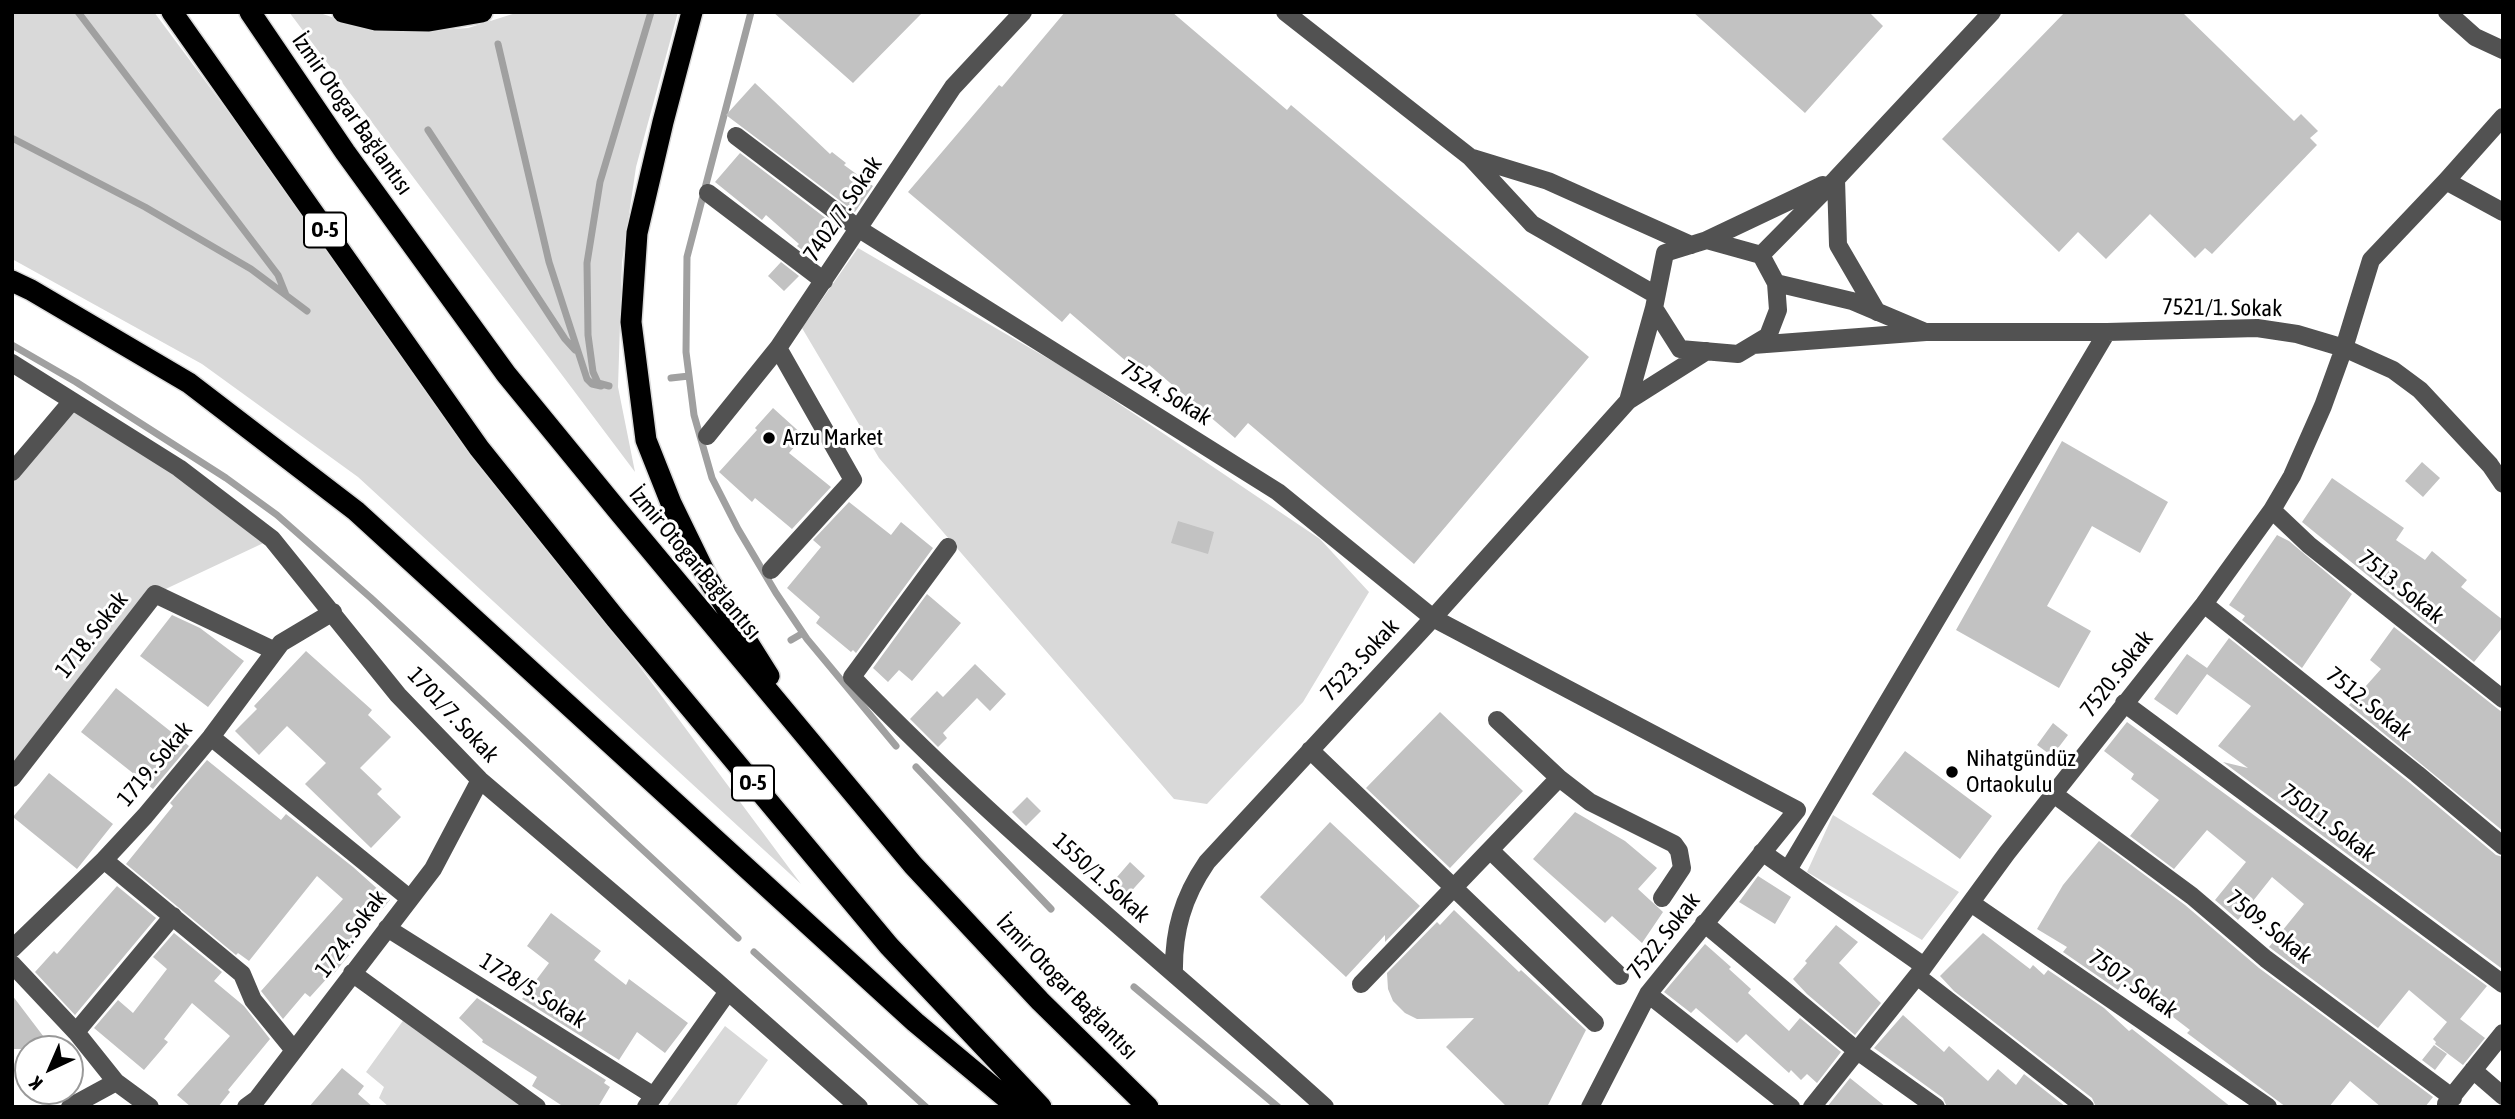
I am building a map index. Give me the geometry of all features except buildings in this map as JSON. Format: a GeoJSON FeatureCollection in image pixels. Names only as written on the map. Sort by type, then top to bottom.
{"type":"FeatureCollection","features":[{"type":"Feature","properties":{"kind":"highway","name":"O-5"},"geometry":{"type":"LineString","coordinates":[[172,12],[479,448],[616,619],[889,946],[1041,1107]]}},
{"type":"Feature","properties":{"kind":"highway","name":"İzmir Otogar Bağlantısı"},"geometry":{"type":"LineString","coordinates":[[250,12],[345,152],[506,374],[913,865],[1040,1001],[1148,1107]]}},
{"type":"Feature","properties":{"kind":"highway"},"geometry":{"type":"LineString","coordinates":[[343,12],[376,19],[429,21],[482,12]]}},
{"type":"Feature","properties":{"kind":"highway"},"geometry":{"type":"LineString","coordinates":[[692,12],[638,233],[631,322],[646,440],[671,503],[708,579],[813,746]]}},
{"type":"Feature","properties":{"kind":"highway"},"geometry":{"type":"LineString","coordinates":[[12,281],[189,383],[356,511],[915,1022],[1017,1107]]}},
{"type":"Feature","properties":{"kind":"street","name":"7402/7. Sokak"},"geometry":{"type":"LineString","coordinates":[[707,436],[778,348],[954,87],[1023,12]]}},
{"type":"Feature","properties":{"kind":"street"},"geometry":{"type":"LineString","coordinates":[[1285,12],[1470,157],[1532,224],[1655,302],[1680,349],[1738,354],[1768,336],[1777,310],[1776,283],[1761,255],[1699,242],[1548,181],[1470,157]]}},
{"type":"Feature","properties":{"kind":"street"},"geometry":{"type":"LineString","coordinates":[[1761,255],[1836,180],[1992,12]]}},
{"type":"Feature","properties":{"kind":"street"},"geometry":{"type":"LineString","coordinates":[[2446,12],[2475,37],[2503,50]]}},
{"type":"Feature","properties":{"kind":"street","name":"7520. Sokak"},"geometry":{"type":"LineString","coordinates":[[1812,1107],[1921,971],[2124,703],[2204,604],[2273,510],[2292,476],[2312,430],[2344,348],[2371,260],[2503,117]]}},
{"type":"Feature","properties":{"kind":"street","name":"7524. Sokak"},"geometry":{"type":"LineString","coordinates":[[736,136],[859,229],[1278,492],[1433,618],[1797,810]]}},
{"type":"Feature","properties":{"kind":"street"},"geometry":{"type":"LineString","coordinates":[[1628,401],[1655,302],[1665,253],[1699,242],[1836,180]]}},
{"type":"Feature","properties":{"kind":"street"},"geometry":{"type":"LineString","coordinates":[[1836,180],[1838,245],[1877,312]]}},
{"type":"Feature","properties":{"kind":"street"},"geometry":{"type":"LineString","coordinates":[[2446,181],[2503,212]]}},
{"type":"Feature","properties":{"kind":"street"},"geometry":{"type":"LineString","coordinates":[[708,193],[824,281]]}},
{"type":"Feature","properties":{"kind":"street"},"geometry":{"type":"LineString","coordinates":[[1776,283],[1852,301],[1926,332]]}},
{"type":"Feature","properties":{"kind":"street","name":"7521/1. Sokak"},"geometry":{"type":"LineString","coordinates":[[1753,345],[1926,332],[2107,332],[2257,328],[2297,334],[2344,348],[2393,370],[2420,390],[2496,461],[2503,484]]}},
{"type":"Feature","properties":{"kind":"street"},"geometry":{"type":"LineString","coordinates":[[1788,870],[2107,332]]}},
{"type":"Feature","properties":{"kind":"street"},"geometry":{"type":"LineString","coordinates":[[771,570],[853,480],[778,348]]}},
{"type":"Feature","properties":{"kind":"street"},"geometry":{"type":"LineString","coordinates":[[1628,401],[1707,351]]}},
{"type":"Feature","properties":{"kind":"street","name":"1701/7. Sokak"},"geometry":{"type":"LineString","coordinates":[[12,363],[179,468],[272,539],[398,695],[480,780],[859,1107]]}},
{"type":"Feature","properties":{"kind":"street"},"geometry":{"type":"LineString","coordinates":[[12,472],[72,401]]}},
{"type":"Feature","properties":{"kind":"street","name":"7523. Sokak"},"geometry":{"type":"LineString","coordinates":[[1174,974],[1173,943],[1193,882],[1207,862],[1433,618],[1628,401]]}},
{"type":"Feature","properties":{"kind":"street","name":"7513. Sokak"},"geometry":{"type":"LineString","coordinates":[[2273,510],[2309,545],[2503,699]]}},
{"type":"Feature","properties":{"kind":"street","name":"1550/1. Sokak"},"geometry":{"type":"LineString","coordinates":[[947,547],[852,677],[917,744],[1124,932],[1325,1107]]}},
{"type":"Feature","properties":{"kind":"street","name":"1718. Sokak"},"geometry":{"type":"LineString","coordinates":[[12,778],[155,594],[275,651]]}},
{"type":"Feature","properties":{"kind":"street","name":"7512. Sokak"},"geometry":{"type":"LineString","coordinates":[[2204,604],[2503,845]]}},
{"type":"Feature","properties":{"kind":"street","name":"1719. Sokak"},"geometry":{"type":"LineString","coordinates":[[12,949],[104,860],[211,737],[281,643],[333,612]]}},
{"type":"Feature","properties":{"kind":"street","name":"75011. Sokak"},"geometry":{"type":"LineString","coordinates":[[2124,703],[2503,984]]}},
{"type":"Feature","properties":{"kind":"street"},"geometry":{"type":"LineString","coordinates":[[1497,720],[1559,778],[1590,802],[1674,844],[1679,851],[1682,867],[1661,898]]}},
{"type":"Feature","properties":{"kind":"street"},"geometry":{"type":"LineString","coordinates":[[211,737],[409,898]]}},
{"type":"Feature","properties":{"kind":"street"},"geometry":{"type":"LineString","coordinates":[[1310,750],[1595,1023]]}},
{"type":"Feature","properties":{"kind":"street"},"geometry":{"type":"LineString","coordinates":[[1361,984],[1559,778]]}},
{"type":"Feature","properties":{"kind":"street","name":"1724. Sokak"},"geometry":{"type":"LineString","coordinates":[[256,1104],[293,1049],[433,869],[480,780]]}},
{"type":"Feature","properties":{"kind":"street","name":"7509. Sokak"},"geometry":{"type":"LineString","coordinates":[[2055,795],[2192,896],[2266,959],[2448,1102]]}},
{"type":"Feature","properties":{"kind":"street","name":"7522. Sokak"},"geometry":{"type":"LineString","coordinates":[[1590,1107],[1648,994],[1797,810]]}},
{"type":"Feature","properties":{"kind":"street"},"geometry":{"type":"LineString","coordinates":[[1490,850],[1620,976]]}},
{"type":"Feature","properties":{"kind":"street"},"geometry":{"type":"LineString","coordinates":[[1762,852],[1921,971],[2085,1107]]}},
{"type":"Feature","properties":{"kind":"street"},"geometry":{"type":"LineString","coordinates":[[104,860],[242,974],[253,1000],[293,1049]]}},
{"type":"Feature","properties":{"kind":"street","name":"7507. Sokak"},"geometry":{"type":"LineString","coordinates":[[1971,903],[2268,1107]]}},
{"type":"Feature","properties":{"kind":"street"},"geometry":{"type":"LineString","coordinates":[[76,1032],[173,916]]}},
{"type":"Feature","properties":{"kind":"street"},"geometry":{"type":"LineString","coordinates":[[1704,923],[1856,1051],[1936,1107]]}},
{"type":"Feature","properties":{"kind":"street","name":"1728/5. Sokak"},"geometry":{"type":"LineString","coordinates":[[387,928],[650,1101]]}},
{"type":"Feature","properties":{"kind":"street"},"geometry":{"type":"LineString","coordinates":[[12,964],[76,1032],[116,1082],[150,1107]]}},
{"type":"Feature","properties":{"kind":"street"},"geometry":{"type":"LineString","coordinates":[[352,973],[537,1107]]}},
{"type":"Feature","properties":{"kind":"street"},"geometry":{"type":"LineString","coordinates":[[650,1101],[727,992]]}},
{"type":"Feature","properties":{"kind":"street"},"geometry":{"type":"LineString","coordinates":[[1648,994],[1791,1107]]}},
{"type":"Feature","properties":{"kind":"street"},"geometry":{"type":"LineString","coordinates":[[2448,1102],[2503,1033]]}},
{"type":"Feature","properties":{"kind":"street"},"geometry":{"type":"LineString","coordinates":[[2473,1070],[2503,1096]]}},
{"type":"Feature","properties":{"kind":"street"},"geometry":{"type":"LineString","coordinates":[[70,1107],[116,1082]]}},
{"type":"Feature","properties":{"kind":"shaded area"},"geometry":{"type":"Polygon","coordinates":[[[12,12],[154,12],[801,884],[358,477],[202,364],[12,259],[12,12]]]}},
{"type":"Feature","properties":{"kind":"shaded area"},"geometry":{"type":"Polygon","coordinates":[[[289,12],[317,12],[352,24],[410,32],[468,28],[519,12],[678,12],[636,167],[622,262],[618,387],[635,472],[289,12]]]}},
{"type":"Feature","properties":{"kind":"shaded area"},"geometry":{"type":"Polygon","coordinates":[[[858,248],[1073,373],[1188,450],[1320,539],[1369,592],[1303,702],[1207,804],[1174,799],[879,458],[802,328],[858,248]]]}},
{"type":"Feature","properties":{"kind":"shaded area"},"geometry":{"type":"Polygon","coordinates":[[[72,401],[272,539],[155,594],[12,778],[12,472],[72,401]]]}},
{"type":"Feature","properties":{"kind":"shaded area"},"geometry":{"type":"Polygon","coordinates":[[[1833,815],[1959,892],[1922,940],[1807,872],[1833,815]]]}},
{"type":"Feature","properties":{"kind":"shaded area"},"geometry":{"type":"Polygon","coordinates":[[[405,1018],[525,1107],[389,1107],[379,1098],[384,1087],[366,1072],[405,1018]]]}},
{"type":"Feature","properties":{"kind":"shaded area"},"geometry":{"type":"Polygon","coordinates":[[[725,1026],[768,1060],[735,1107],[666,1107],[725,1026]]]}},
{"type":"Feature","properties":{"kind":"waterway"},"geometry":{"type":"LineString","coordinates":[[78,12],[278,275],[286,295]]}},
{"type":"Feature","properties":{"kind":"waterway"},"geometry":{"type":"LineString","coordinates":[[609,386],[598,383],[593,372],[588,335],[587,263],[600,182],[651,12]]}},
{"type":"Feature","properties":{"kind":"waterway"},"geometry":{"type":"LineString","coordinates":[[751,12],[687,257],[686,352],[694,415],[712,478],[776,593],[807,639],[896,746]]}},
{"type":"Feature","properties":{"kind":"waterway"},"geometry":{"type":"LineString","coordinates":[[498,44],[549,262],[587,379],[592,384],[601,386]]}},
{"type":"Feature","properties":{"kind":"waterway"},"geometry":{"type":"LineString","coordinates":[[428,130],[565,339],[575,350]]}},
{"type":"Feature","properties":{"kind":"waterway"},"geometry":{"type":"LineString","coordinates":[[12,138],[145,207],[251,269],[307,311]]}},
{"type":"Feature","properties":{"kind":"waterway"},"geometry":{"type":"LineString","coordinates":[[12,345],[76,382],[226,478],[277,515],[371,598],[738,938]]}},
{"type":"Feature","properties":{"kind":"waterway"},"geometry":{"type":"LineString","coordinates":[[671,378],[689,376]]}},
{"type":"Feature","properties":{"kind":"waterway"},"geometry":{"type":"LineString","coordinates":[[791,640],[803,633]]}},
{"type":"Feature","properties":{"kind":"waterway"},"geometry":{"type":"LineString","coordinates":[[916,767],[1051,909]]}},
{"type":"Feature","properties":{"kind":"waterway"},"geometry":{"type":"LineString","coordinates":[[754,952],[926,1107]]}},
{"type":"Feature","properties":{"kind":"waterway"},"geometry":{"type":"LineString","coordinates":[[1134,987],[1278,1107]]}},
{"type":"Feature","properties":{"kind":"place","name":"Arzu Market"},"geometry":{"type":"Point","coordinates":[769,438]}},
{"type":"Feature","properties":{"kind":"place","name":"Nihatgündüz Ortaokulu"},"geometry":{"type":"Point","coordinates":[1952,772]}}]}
